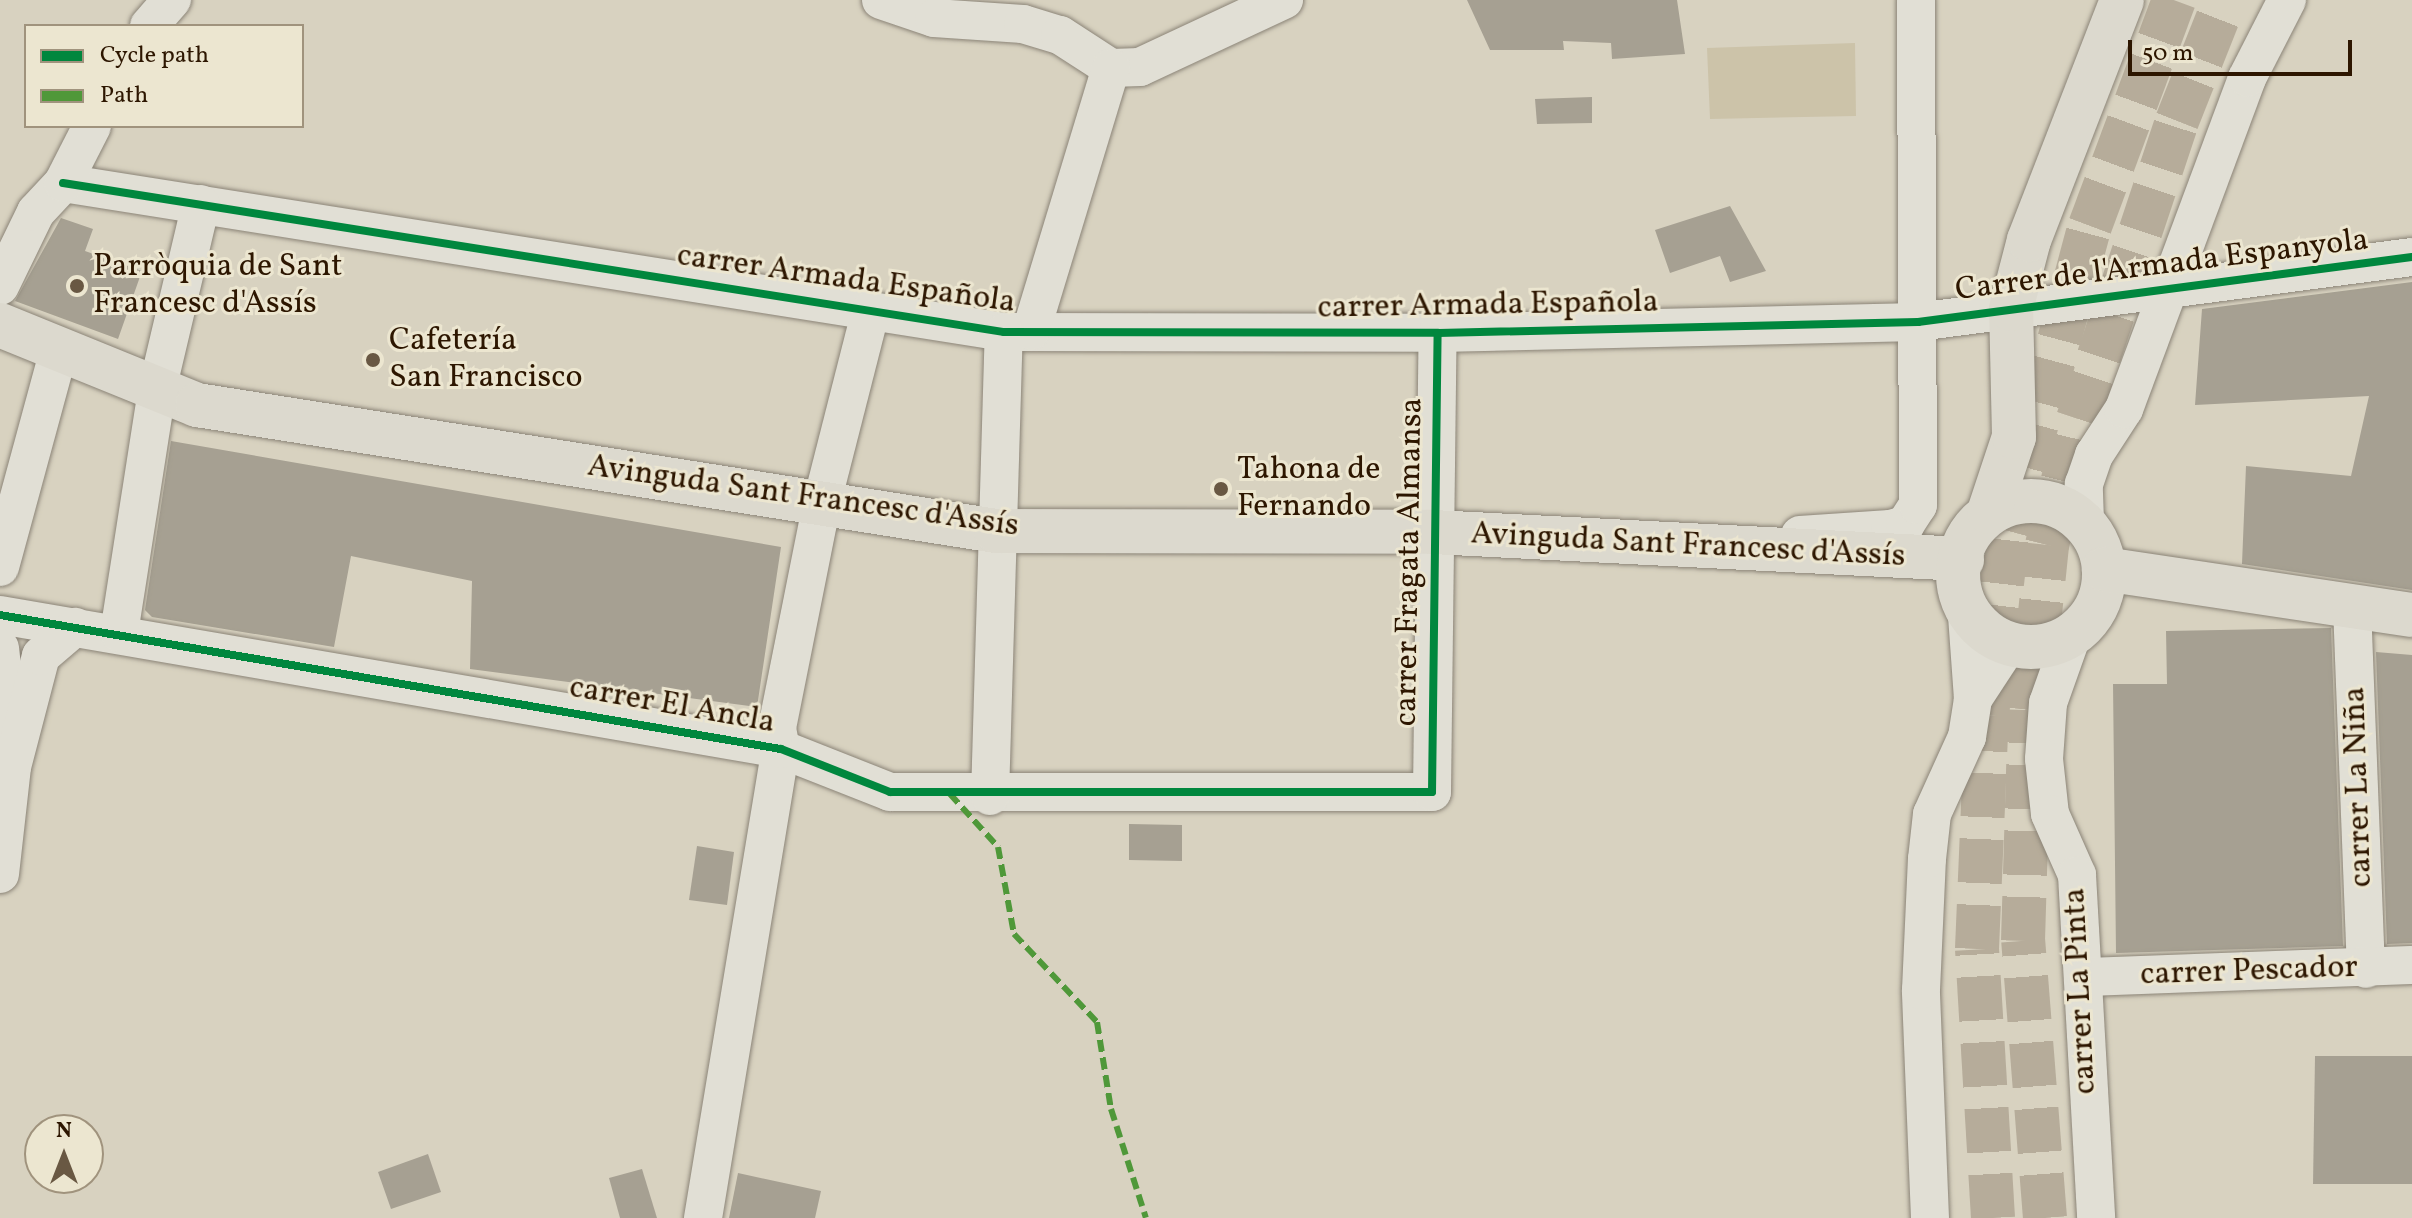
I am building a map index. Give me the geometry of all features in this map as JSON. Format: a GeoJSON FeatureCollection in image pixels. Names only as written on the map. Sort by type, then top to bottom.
{"type":"FeatureCollection","features":[{"type":"Feature","properties":{"kind":"main road"},"geometry":{"type":"LineString","coordinates":[[1989,512],[2025,500],[2057,506],[2085,522],[2098,542],[2104,569],[2095,608],[2074,630],[2053,643],[2009,644],[1980,630],[1967,615],[1958,584],[1962,559],[1989,512],[2014,437],[2011,309],[2044,200],[2122,0]]}},
{"type":"Feature","properties":{"kind":"main road","name":"Avinguda Sant Francesc d'Assís"},"geometry":{"type":"LineString","coordinates":[[0,325],[58,353],[197,405],[996,531],[1433,532],[1962,559]]}},
{"type":"Feature","properties":{"kind":"main road"},"geometry":{"type":"LineString","coordinates":[[2104,569],[2412,615]]}},
{"type":"Feature","properties":{"kind":"street"},"geometry":{"type":"LineString","coordinates":[[151,24],[172,0]]}},
{"type":"Feature","properties":{"kind":"street"},"geometry":{"type":"LineString","coordinates":[[881,0],[934,18],[1023,24],[1060,35],[1111,68],[1140,67],[1284,0]]}},
{"type":"Feature","properties":{"kind":"street"},"geometry":{"type":"LineString","coordinates":[[1677,543],[1905,525],[1918,505],[1916,0]]}},
{"type":"Feature","properties":{"kind":"street"},"geometry":{"type":"LineString","coordinates":[[2085,522],[2084,484],[2094,455],[2124,409],[2163,289],[2247,78],[2287,0]]}},
{"type":"Feature","properties":{"kind":"street"},"geometry":{"type":"LineString","coordinates":[[990,796],[996,531],[1018,331],[1111,68]]}},
{"type":"Feature","properties":{"kind":"street"},"geometry":{"type":"LineString","coordinates":[[0,286],[36,212],[63,183],[91,128]]}},
{"type":"Feature","properties":{"kind":"street","name":"carrer Armada Española"},"geometry":{"type":"LineString","coordinates":[[63,183],[1018,331],[1438,333],[1918,322]]}},
{"type":"Feature","properties":{"kind":"street"},"geometry":{"type":"LineString","coordinates":[[119,633],[157,390],[201,204]]}},
{"type":"Feature","properties":{"kind":"street","name":"Carrer de l'Armada Espanyola"},"geometry":{"type":"LineString","coordinates":[[1918,322],[2412,257]]}},
{"type":"Feature","properties":{"kind":"street"},"geometry":{"type":"LineString","coordinates":[[703,1218],[781,749],[777,728],[822,502],[871,310]]}},
{"type":"Feature","properties":{"kind":"street","name":"carrer Fragata Almansa"},"geometry":{"type":"LineString","coordinates":[[1432,792],[1438,333]]}},
{"type":"Feature","properties":{"kind":"street"},"geometry":{"type":"LineString","coordinates":[[0,567],[58,353]]}},
{"type":"Feature","properties":{"kind":"street","name":"carrer La Niña"},"geometry":{"type":"LineString","coordinates":[[2352,606],[2366,969]]}},
{"type":"Feature","properties":{"kind":"street","name":"carrer El Ancla"},"geometry":{"type":"LineString","coordinates":[[0,615],[781,749],[890,792],[990,796],[1432,792]]}},
{"type":"Feature","properties":{"kind":"street"},"geometry":{"type":"LineString","coordinates":[[1930,1218],[1921,990],[1927,859],[1932,814],[1967,737],[1973,699],[1967,615]]}},
{"type":"Feature","properties":{"kind":"street"},"geometry":{"type":"LineString","coordinates":[[0,874],[12,767],[41,656],[75,627]]}},
{"type":"Feature","properties":{"kind":"street","name":"carrer La Pinta"},"geometry":{"type":"LineString","coordinates":[[2074,630],[2048,703],[2044,759],[2050,814],[2077,875],[2086,977],[2084,1071],[2096,1218]]}},
{"type":"Feature","properties":{"kind":"street"},"geometry":{"type":"LineString","coordinates":[[1973,699],[2009,644]]}},
{"type":"Feature","properties":{"kind":"street"},"geometry":{"type":"LineString","coordinates":[[0,648],[12,767]]}},
{"type":"Feature","properties":{"kind":"street","name":"carrer Pescador"},"geometry":{"type":"LineString","coordinates":[[2086,977],[2412,965]]}},
{"type":"Feature","properties":{"kind":"shaded area"},"geometry":{"type":"Polygon","coordinates":[[[1855,43],[1856,116],[1710,119],[1707,48],[1855,43]]]}},
{"type":"Feature","properties":{"kind":"building"},"geometry":{"type":"Polygon","coordinates":[[[1467,0],[1677,0],[1685,54],[1612,59],[1611,43],[1563,41],[1564,50],[1490,50],[1467,0]]]}},
{"type":"Feature","properties":{"kind":"building"},"geometry":{"type":"Polygon","coordinates":[[[1592,97],[1592,123],[1537,124],[1535,99],[1592,97]]]}},
{"type":"Feature","properties":{"kind":"building"},"geometry":{"type":"Polygon","coordinates":[[[1730,206],[1766,271],[1730,282],[1720,256],[1670,273],[1655,230],[1730,206]]]}},
{"type":"Feature","properties":{"kind":"building","name":"Parròquia de Sant Francesc d'Assís"},"geometry":{"type":"Polygon","coordinates":[[[61,218],[93,229],[85,251],[142,271],[118,339],[15,301],[61,218]]]}},
{"type":"Feature","properties":{"kind":"building"},"geometry":{"type":"Polygon","coordinates":[[[2412,282],[2412,590],[2242,564],[2246,466],[2351,476],[2369,396],[2195,405],[2202,309],[2412,282]]]}},
{"type":"Feature","properties":{"kind":"building"},"geometry":{"type":"Polygon","coordinates":[[[171,441],[781,547],[757,707],[470,669],[472,581],[351,556],[334,647],[152,617],[145,610],[171,441]]]}},
{"type":"Feature","properties":{"kind":"building"},"geometry":{"type":"Polygon","coordinates":[[[2331,628],[2343,946],[2116,953],[2113,684],[2167,684],[2166,631],[2331,628]]]}},
{"type":"Feature","properties":{"kind":"building"},"geometry":{"type":"Polygon","coordinates":[[[2376,652],[2412,655],[2412,943],[2387,944],[2376,652]]]}},
{"type":"Feature","properties":{"kind":"building"},"geometry":{"type":"Polygon","coordinates":[[[1129,824],[1182,825],[1182,861],[1129,860],[1129,824]]]}},
{"type":"Feature","properties":{"kind":"building"},"geometry":{"type":"Polygon","coordinates":[[[697,846],[734,852],[727,905],[689,900],[697,846]]]}},
{"type":"Feature","properties":{"kind":"building"},"geometry":{"type":"Polygon","coordinates":[[[2315,1056],[2412,1056],[2412,1184],[2313,1184],[2315,1056]]]}},
{"type":"Feature","properties":{"kind":"building"},"geometry":{"type":"Polygon","coordinates":[[[428,1154],[441,1192],[391,1209],[378,1172],[428,1154]]]}},
{"type":"Feature","properties":{"kind":"building"},"geometry":{"type":"Polygon","coordinates":[[[642,1169],[657,1218],[620,1218],[609,1178],[642,1169]]]}},
{"type":"Feature","properties":{"kind":"building"},"geometry":{"type":"Polygon","coordinates":[[[738,1173],[821,1191],[815,1218],[729,1218],[738,1173]]]}},
{"type":"Feature","properties":{"kind":"tunnel"},"geometry":{"type":"LineString","coordinates":[[1993,1218],[1977,949],[1987,715],[2008,531],[2090,226],[2174,0]]}},
{"type":"Feature","properties":{"kind":"tunnel"},"geometry":{"type":"LineString","coordinates":[[2045,1218],[2023,941],[2030,710],[2047,545],[2078,419],[2177,121],[2225,0]]}},
{"type":"Feature","properties":{"kind":"marked path"},"geometry":{"type":"LineString","coordinates":[[950,794],[998,847],[1014,934],[1097,1022],[1111,1109],[1146,1218]]}},
{"type":"Feature","properties":{"kind":"cycle path"},"geometry":{"type":"LineString","coordinates":[[63,183],[1004,332],[1438,333],[1918,322],[2412,257]]}},
{"type":"Feature","properties":{"kind":"cycle path"},"geometry":{"type":"LineString","coordinates":[[0,615],[781,749],[890,792],[1432,792],[1438,333]]}},
{"type":"Feature","properties":{"kind":"place","name":"Parròquia de Sant Francesc d'Assís"},"geometry":{"type":"Point","coordinates":[77,286]}},
{"type":"Feature","properties":{"kind":"place","name":"Cafetería San Francisco"},"geometry":{"type":"Point","coordinates":[373,360]}},
{"type":"Feature","properties":{"kind":"place","name":"Tahona de Fernando"},"geometry":{"type":"Point","coordinates":[1221,489]}}]}
